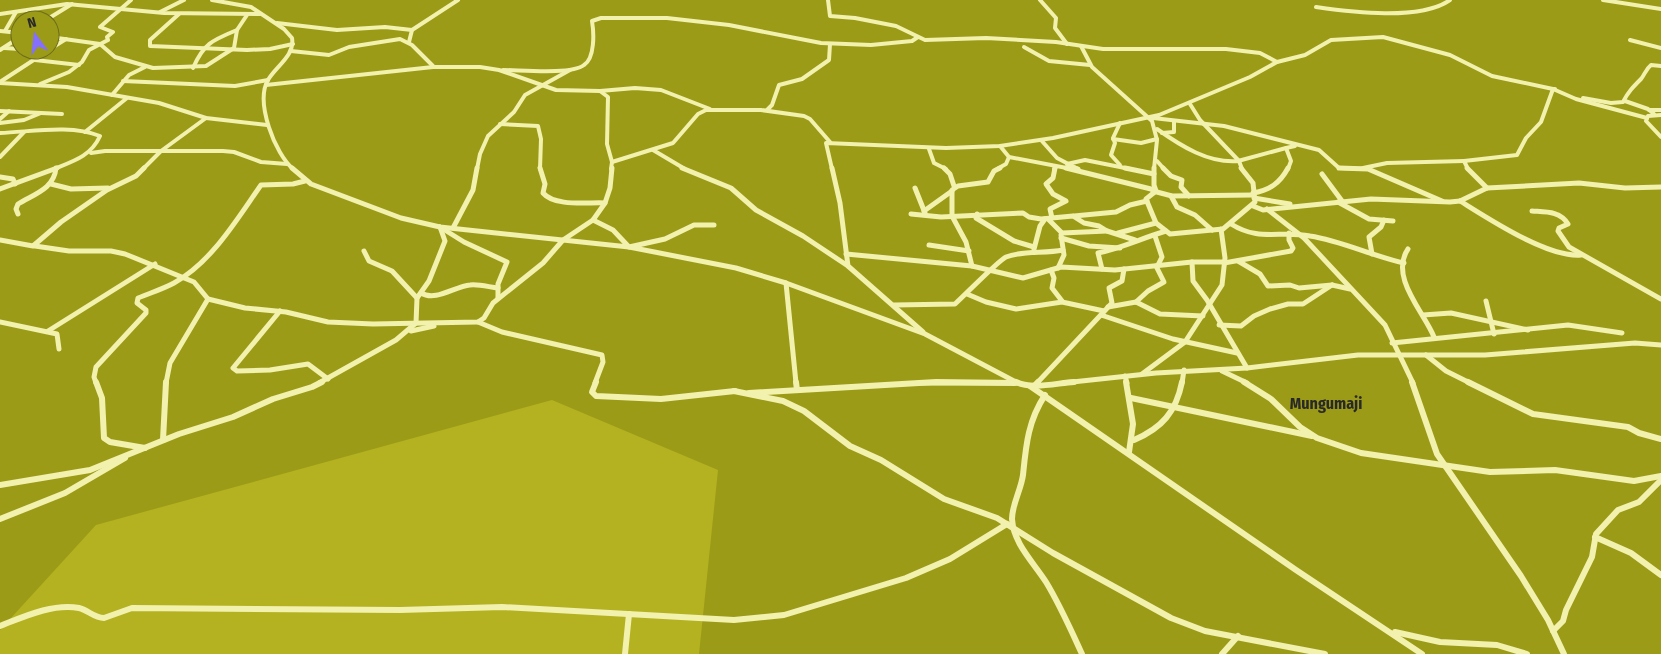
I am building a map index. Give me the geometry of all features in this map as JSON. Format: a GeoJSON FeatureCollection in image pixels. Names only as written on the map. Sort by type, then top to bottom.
{"type":"FeatureCollection","features":[{"type":"Feature","properties":{"kind":"street"},"geometry":{"type":"LineString","coordinates":[[35,85],[65,75],[79,65],[89,50],[108,40],[107,37],[113,33],[100,27],[131,0]]}},
{"type":"Feature","properties":{"kind":"street"},"geometry":{"type":"LineString","coordinates":[[157,13],[184,0]]}},
{"type":"Feature","properties":{"kind":"street"},"geometry":{"type":"LineString","coordinates":[[212,0],[249,6],[288,32],[293,44],[291,51],[267,83],[264,90],[267,125],[286,164],[306,181],[401,218],[440,227],[629,247],[710,262],[786,283],[925,334],[1020,384]]}},
{"type":"Feature","properties":{"kind":"street"},"geometry":{"type":"LineString","coordinates":[[274,22],[337,30],[385,26],[412,30],[458,0]]}},
{"type":"Feature","properties":{"kind":"street"},"geometry":{"type":"LineString","coordinates":[[828,0],[830,16],[855,18],[896,26],[918,37],[929,40],[986,38],[1067,44],[1103,49],[1234,50],[1260,52],[1277,62]]}},
{"type":"Feature","properties":{"kind":"street"},"geometry":{"type":"LineString","coordinates":[[1040,0],[1056,18],[1055,28],[1067,44]]}},
{"type":"Feature","properties":{"kind":"street"},"geometry":{"type":"LineString","coordinates":[[1316,7],[1372,12],[1439,7],[1450,0]]}},
{"type":"Feature","properties":{"kind":"street"},"geometry":{"type":"LineString","coordinates":[[1603,0],[1661,9]]}},
{"type":"Feature","properties":{"kind":"street"},"geometry":{"type":"LineString","coordinates":[[25,10],[53,4],[72,4],[157,13],[260,14]]}},
{"type":"Feature","properties":{"kind":"street"},"geometry":{"type":"LineString","coordinates":[[60,11],[72,4]]}},
{"type":"Feature","properties":{"kind":"street"},"geometry":{"type":"LineString","coordinates":[[179,14],[150,40],[150,46],[267,50],[293,44]]}},
{"type":"Feature","properties":{"kind":"street"},"geometry":{"type":"LineString","coordinates":[[60,38],[100,44],[115,57],[141,63],[145,66],[160,69],[193,68],[208,66],[233,50],[237,40],[237,30],[247,15]]}},
{"type":"Feature","properties":{"kind":"street"},"geometry":{"type":"LineString","coordinates":[[453,228],[474,187],[480,154],[486,138],[514,112],[525,95],[571,70],[584,66],[590,60],[590,41],[595,28],[592,21],[601,18],[667,18],[729,25],[830,44],[870,45],[912,41],[918,37]]}},
{"type":"Feature","properties":{"kind":"street"},"geometry":{"type":"LineString","coordinates":[[2,31],[10,20]]}},
{"type":"Feature","properties":{"kind":"street"},"geometry":{"type":"LineString","coordinates":[[193,68],[203,48],[213,39],[237,30]]}},
{"type":"Feature","properties":{"kind":"street"},"geometry":{"type":"LineString","coordinates":[[409,42],[412,30]]}},
{"type":"Feature","properties":{"kind":"street"},"geometry":{"type":"LineString","coordinates":[[848,266],[840,203],[826,143],[929,149],[1000,146],[1120,124],[1148,118],[1190,104],[1250,77],[1277,62],[1305,55],[1331,40],[1383,37],[1450,55],[1492,76],[1553,89],[1573,96],[1606,102],[1625,101],[1654,114],[1661,115]]}},
{"type":"Feature","properties":{"kind":"street"},"geometry":{"type":"LineString","coordinates":[[60,42],[67,38]]}},
{"type":"Feature","properties":{"kind":"street"},"geometry":{"type":"LineString","coordinates":[[291,51],[329,55],[348,47],[400,39],[409,42],[424,60],[433,66]]}},
{"type":"Feature","properties":{"kind":"street"},"geometry":{"type":"LineString","coordinates":[[1630,40],[1661,48]]}},
{"type":"Feature","properties":{"kind":"street"},"geometry":{"type":"LineString","coordinates":[[767,110],[772,105],[779,85],[802,80],[829,60],[830,44]]}},
{"type":"Feature","properties":{"kind":"street"},"geometry":{"type":"LineString","coordinates":[[1081,46],[1090,65],[1148,118],[1157,129],[1194,153],[1228,163],[1298,146]]}},
{"type":"Feature","properties":{"kind":"street"},"geometry":{"type":"LineString","coordinates":[[1024,47],[1049,61],[1090,65]]}},
{"type":"Feature","properties":{"kind":"street"},"geometry":{"type":"LineString","coordinates":[[0,82],[34,60],[79,65]]}},
{"type":"Feature","properties":{"kind":"street"},"geometry":{"type":"LineString","coordinates":[[410,69],[424,60]]}},
{"type":"Feature","properties":{"kind":"street"},"geometry":{"type":"LineString","coordinates":[[1625,101],[1630,88],[1643,77],[1647,68],[1651,65],[1661,66]]}},
{"type":"Feature","properties":{"kind":"street"},"geometry":{"type":"LineString","coordinates":[[112,95],[123,81],[145,66]]}},
{"type":"Feature","properties":{"kind":"street"},"geometry":{"type":"LineString","coordinates":[[123,81],[235,86],[433,66],[499,70],[571,70]]}},
{"type":"Feature","properties":{"kind":"street"},"geometry":{"type":"LineString","coordinates":[[499,70],[560,90],[600,91],[635,88],[661,90],[713,110]]}},
{"type":"Feature","properties":{"kind":"street"},"geometry":{"type":"LineString","coordinates":[[0,82],[112,95],[159,103],[206,118],[267,125]]}},
{"type":"Feature","properties":{"kind":"street"},"geometry":{"type":"LineString","coordinates":[[1553,89],[1576,99],[1647,118],[1654,114]]}},
{"type":"Feature","properties":{"kind":"street"},"geometry":{"type":"LineString","coordinates":[[1148,118],[1224,126],[1321,151],[1342,168],[1363,168],[1384,163],[1464,161],[1516,155],[1526,138],[1541,122],[1553,89]]}},
{"type":"Feature","properties":{"kind":"street"},"geometry":{"type":"LineString","coordinates":[[478,322],[498,298],[543,263],[563,240],[593,220],[605,203],[610,188],[612,162],[607,144],[608,97],[600,91]]}},
{"type":"Feature","properties":{"kind":"street"},"geometry":{"type":"LineString","coordinates":[[85,132],[127,98]]}},
{"type":"Feature","properties":{"kind":"street"},"geometry":{"type":"LineString","coordinates":[[1190,104],[1200,120],[1229,148],[1253,184],[1253,206]]}},
{"type":"Feature","properties":{"kind":"street"},"geometry":{"type":"LineString","coordinates":[[612,162],[673,143],[700,113],[713,110],[767,110],[807,118],[830,142]]}},
{"type":"Feature","properties":{"kind":"street"},"geometry":{"type":"LineString","coordinates":[[1648,110],[1661,110]]}},
{"type":"Feature","properties":{"kind":"street"},"geometry":{"type":"LineString","coordinates":[[0,111],[62,114]]}},
{"type":"Feature","properties":{"kind":"street"},"geometry":{"type":"LineString","coordinates":[[0,119],[8,111]]}},
{"type":"Feature","properties":{"kind":"street"},"geometry":{"type":"LineString","coordinates":[[0,123],[24,120],[41,112]]}},
{"type":"Feature","properties":{"kind":"street"},"geometry":{"type":"LineString","coordinates":[[35,246],[62,222],[110,188],[136,176],[161,151],[206,118]]}},
{"type":"Feature","properties":{"kind":"street"},"geometry":{"type":"LineString","coordinates":[[1647,118],[1647,123],[1661,137]]}},
{"type":"Feature","properties":{"kind":"street"},"geometry":{"type":"LineString","coordinates":[[1162,133],[1174,132],[1174,122]]}},
{"type":"Feature","properties":{"kind":"street"},"geometry":{"type":"LineString","coordinates":[[500,124],[538,126],[541,139],[540,168],[545,184],[543,192],[547,198],[555,201],[605,203]]}},
{"type":"Feature","properties":{"kind":"street"},"geometry":{"type":"LineString","coordinates":[[1120,124],[1113,139],[1115,142],[1111,157],[1120,165]]}},
{"type":"Feature","properties":{"kind":"street"},"geometry":{"type":"LineString","coordinates":[[1157,129],[1157,161],[1154,174],[1154,191],[1147,197],[1156,223],[1166,231],[1177,234],[1221,229],[1231,224],[1253,206]]}},
{"type":"Feature","properties":{"kind":"street"},"geometry":{"type":"LineString","coordinates":[[0,157],[17,142],[24,132]]}},
{"type":"Feature","properties":{"kind":"street"},"geometry":{"type":"LineString","coordinates":[[0,133],[85,132],[100,135],[93,152]]}},
{"type":"Feature","properties":{"kind":"street"},"geometry":{"type":"LineString","coordinates":[[1113,139],[1141,143],[1157,139]]}},
{"type":"Feature","properties":{"kind":"street"},"geometry":{"type":"LineString","coordinates":[[1041,140],[1046,148],[1067,164],[1171,196],[1253,196],[1296,206]]}},
{"type":"Feature","properties":{"kind":"street"},"geometry":{"type":"LineString","coordinates":[[1000,146],[1009,157],[1088,172]]}},
{"type":"Feature","properties":{"kind":"street"},"geometry":{"type":"LineString","coordinates":[[1253,196],[1272,188],[1284,176],[1291,161],[1286,148]]}},
{"type":"Feature","properties":{"kind":"street"},"geometry":{"type":"LineString","coordinates":[[929,149],[934,163],[943,166],[952,176],[952,216],[964,235],[972,266]]}},
{"type":"Feature","properties":{"kind":"street"},"geometry":{"type":"LineString","coordinates":[[653,150],[675,164],[731,188],[756,210],[803,236],[848,266],[925,334]]}},
{"type":"Feature","properties":{"kind":"street"},"geometry":{"type":"LineString","coordinates":[[0,189],[93,152],[229,151],[256,161],[286,164]]}},
{"type":"Feature","properties":{"kind":"street"},"geometry":{"type":"LineString","coordinates":[[925,214],[953,189],[988,182],[994,171],[1006,164],[1009,157]]}},
{"type":"Feature","properties":{"kind":"street"},"geometry":{"type":"LineString","coordinates":[[1067,164],[1083,160],[1120,165],[1154,174]]}},
{"type":"Feature","properties":{"kind":"street"},"geometry":{"type":"LineString","coordinates":[[1157,161],[1171,176],[1182,181],[1181,187],[1189,196]]}},
{"type":"Feature","properties":{"kind":"street"},"geometry":{"type":"LineString","coordinates":[[1464,161],[1466,167],[1487,188]]}},
{"type":"Feature","properties":{"kind":"street"},"geometry":{"type":"LineString","coordinates":[[1033,249],[1040,226],[1048,218],[1050,209],[1066,201],[1053,194],[1046,184],[1053,178],[1053,170],[1056,167]]}},
{"type":"Feature","properties":{"kind":"street"},"geometry":{"type":"LineString","coordinates":[[18,214],[16,209],[18,204],[51,184],[56,177],[56,168]]}},
{"type":"Feature","properties":{"kind":"street"},"geometry":{"type":"LineString","coordinates":[[1363,168],[1444,203]]}},
{"type":"Feature","properties":{"kind":"street"},"geometry":{"type":"LineString","coordinates":[[1322,174],[1340,201],[1369,220],[1393,221]]}},
{"type":"Feature","properties":{"kind":"street"},"geometry":{"type":"LineString","coordinates":[[0,177],[13,179],[15,184]]}},
{"type":"Feature","properties":{"kind":"street"},"geometry":{"type":"LineString","coordinates":[[145,448],[110,442],[104,438],[104,409],[99,385],[94,377],[94,370],[146,313],[146,310],[136,303],[138,298],[183,277],[204,260],[261,185],[293,184],[306,181]]}},
{"type":"Feature","properties":{"kind":"street"},"geometry":{"type":"LineString","coordinates":[[1253,206],[1267,209],[1378,199],[1444,203],[1460,200],[1487,188],[1579,183],[1604,184],[1626,188],[1661,187]]}},
{"type":"Feature","properties":{"kind":"street"},"geometry":{"type":"LineString","coordinates":[[51,184],[58,187],[84,189],[110,188]]}},
{"type":"Feature","properties":{"kind":"street"},"geometry":{"type":"LineString","coordinates":[[915,188],[925,214]]}},
{"type":"Feature","properties":{"kind":"street"},"geometry":{"type":"LineString","coordinates":[[1171,196],[1177,207],[1195,215],[1212,230]]}},
{"type":"Feature","properties":{"kind":"street"},"geometry":{"type":"LineString","coordinates":[[1460,200],[1490,220],[1554,252],[1570,256],[1582,255]]}},
{"type":"Feature","properties":{"kind":"street"},"geometry":{"type":"LineString","coordinates":[[911,214],[952,216],[1023,214],[1029,217],[1048,218],[1116,212],[1130,205],[1147,201]]}},
{"type":"Feature","properties":{"kind":"street"},"geometry":{"type":"LineString","coordinates":[[1267,209],[1299,234],[1384,324],[1412,381],[1437,454],[1518,570],[1564,654]]}},
{"type":"Feature","properties":{"kind":"street"},"geometry":{"type":"LineString","coordinates":[[1532,211],[1553,213],[1566,219],[1568,224],[1559,228],[1558,231],[1569,247],[1661,299]]}},
{"type":"Feature","properties":{"kind":"street"},"geometry":{"type":"LineString","coordinates":[[977,214],[976,218],[983,224],[1043,254],[1063,250]]}},
{"type":"Feature","properties":{"kind":"street"},"geometry":{"type":"LineString","coordinates":[[1073,216],[1081,222],[1099,226],[1107,231],[1135,240]]}},
{"type":"Feature","properties":{"kind":"street"},"geometry":{"type":"LineString","coordinates":[[1048,218],[1060,232],[1063,258],[1058,268]]}},
{"type":"Feature","properties":{"kind":"street"},"geometry":{"type":"LineString","coordinates":[[593,220],[613,230],[629,247]]}},
{"type":"Feature","properties":{"kind":"street"},"geometry":{"type":"LineString","coordinates":[[1372,254],[1370,236],[1379,229],[1384,220]]}},
{"type":"Feature","properties":{"kind":"street"},"geometry":{"type":"LineString","coordinates":[[629,247],[666,239],[689,226],[707,223],[714,225]]}},
{"type":"Feature","properties":{"kind":"street"},"geometry":{"type":"LineString","coordinates":[[1115,234],[1156,223]]}},
{"type":"Feature","properties":{"kind":"street"},"geometry":{"type":"LineString","coordinates":[[1231,224],[1258,236],[1299,234],[1404,263]]}},
{"type":"Feature","properties":{"kind":"street"},"geometry":{"type":"LineString","coordinates":[[440,227],[455,239],[484,250],[507,262],[498,288],[498,298]]}},
{"type":"Feature","properties":{"kind":"street"},"geometry":{"type":"LineString","coordinates":[[408,332],[416,323],[415,310],[419,296],[429,281],[445,241],[440,227]]}},
{"type":"Feature","properties":{"kind":"street"},"geometry":{"type":"LineString","coordinates":[[1142,374],[1184,342],[1222,285],[1224,262],[1221,229]]}},
{"type":"Feature","properties":{"kind":"street"},"geometry":{"type":"LineString","coordinates":[[1060,232],[1107,231]]}},
{"type":"Feature","properties":{"kind":"street"},"geometry":{"type":"LineString","coordinates":[[1102,269],[1097,253],[1123,248],[1135,240],[1155,236],[1166,231]]}},
{"type":"Feature","properties":{"kind":"street"},"geometry":{"type":"LineString","coordinates":[[846,254],[972,266],[1023,278],[1058,268],[1124,269],[1192,262],[1238,261],[1291,251],[1293,248],[1288,237],[1289,233]]}},
{"type":"Feature","properties":{"kind":"street"},"geometry":{"type":"LineString","coordinates":[[1155,236],[1162,257],[1157,265]]}},
{"type":"Feature","properties":{"kind":"street"},"geometry":{"type":"LineString","coordinates":[[1061,238],[1089,246],[1123,248]]}},
{"type":"Feature","properties":{"kind":"street"},"geometry":{"type":"LineString","coordinates":[[0,240],[73,252],[111,250],[155,264],[194,282],[208,299],[245,308],[280,311],[328,322],[478,322],[502,332],[592,351],[602,355],[603,362],[592,392],[596,396],[655,400],[734,391],[758,394],[936,382],[1031,385],[1184,370],[1247,368],[1328,358],[1399,355],[1485,355],[1635,343],[1661,345]]}},
{"type":"Feature","properties":{"kind":"street"},"geometry":{"type":"LineString","coordinates":[[929,245],[969,251]]}},
{"type":"Feature","properties":{"kind":"street"},"geometry":{"type":"LineString","coordinates":[[894,305],[951,305],[959,302],[1004,258],[1033,249]]}},
{"type":"Feature","properties":{"kind":"street"},"geometry":{"type":"LineString","coordinates":[[1408,249],[1404,255],[1401,273],[1413,303],[1429,323],[1434,338]]}},
{"type":"Feature","properties":{"kind":"street"},"geometry":{"type":"LineString","coordinates":[[364,251],[369,261],[390,267],[404,287],[419,296],[433,297],[467,286],[498,288]]}},
{"type":"Feature","properties":{"kind":"street"},"geometry":{"type":"LineString","coordinates":[[1238,261],[1260,274],[1268,286],[1290,285],[1299,288],[1332,284],[1350,289]]}},
{"type":"Feature","properties":{"kind":"street"},"geometry":{"type":"LineString","coordinates":[[1192,262],[1192,279],[1210,305],[1219,325],[1247,368]]}},
{"type":"Feature","properties":{"kind":"street"},"geometry":{"type":"LineString","coordinates":[[48,331],[155,264]]}},
{"type":"Feature","properties":{"kind":"street"},"geometry":{"type":"LineString","coordinates":[[1104,311],[1136,302],[1148,290],[1164,282],[1157,265]]}},
{"type":"Feature","properties":{"kind":"street"},"geometry":{"type":"LineString","coordinates":[[1031,385],[1113,301],[1109,288],[1122,281],[1124,269]]}},
{"type":"Feature","properties":{"kind":"street"},"geometry":{"type":"LineString","coordinates":[[1051,270],[1054,278],[1052,288],[1062,302]]}},
{"type":"Feature","properties":{"kind":"street"},"geometry":{"type":"LineString","coordinates":[[786,283],[790,297],[789,328],[797,390]]}},
{"type":"Feature","properties":{"kind":"street"},"geometry":{"type":"LineString","coordinates":[[1219,325],[1241,326],[1254,316],[1270,309],[1288,304],[1301,305],[1332,284]]}},
{"type":"Feature","properties":{"kind":"street"},"geometry":{"type":"LineString","coordinates":[[967,294],[986,302],[1016,309],[1062,302],[1104,311],[1184,342],[1237,353]]}},
{"type":"Feature","properties":{"kind":"street"},"geometry":{"type":"LineString","coordinates":[[163,440],[164,393],[170,363],[208,299]]}},
{"type":"Feature","properties":{"kind":"street"},"geometry":{"type":"LineString","coordinates":[[1486,301],[1491,312],[1489,321],[1494,334]]}},
{"type":"Feature","properties":{"kind":"street"},"geometry":{"type":"LineString","coordinates":[[1136,302],[1160,314],[1203,316]]}},
{"type":"Feature","properties":{"kind":"street"},"geometry":{"type":"LineString","coordinates":[[280,311],[233,368],[237,371],[270,370],[308,364],[328,379]]}},
{"type":"Feature","properties":{"kind":"street"},"geometry":{"type":"LineString","coordinates":[[1423,315],[1448,312],[1530,330]]}},
{"type":"Feature","properties":{"kind":"street"},"geometry":{"type":"LineString","coordinates":[[0,322],[48,331],[59,337],[59,349]]}},
{"type":"Feature","properties":{"kind":"street"},"geometry":{"type":"LineString","coordinates":[[2,486],[90,470],[163,440],[227,419],[272,399],[312,387],[408,332],[447,323]]}},
{"type":"Feature","properties":{"kind":"street"},"geometry":{"type":"LineString","coordinates":[[1392,342],[1494,334],[1573,325],[1622,333]]}},
{"type":"Feature","properties":{"kind":"street"},"geometry":{"type":"LineString","coordinates":[[1426,355],[1446,371],[1533,414],[1628,427],[1639,433],[1661,439]]}},
{"type":"Feature","properties":{"kind":"street"},"geometry":{"type":"LineString","coordinates":[[1134,440],[1158,430],[1175,408],[1180,399],[1184,370]]}},
{"type":"Feature","properties":{"kind":"street"},"geometry":{"type":"LineString","coordinates":[[1220,370],[1249,384],[1271,399],[1300,427],[1317,438]]}},
{"type":"Feature","properties":{"kind":"street"},"geometry":{"type":"LineString","coordinates":[[1125,376],[1131,398],[1134,440],[1129,452]]}},
{"type":"Feature","properties":{"kind":"street"},"geometry":{"type":"LineString","coordinates":[[1031,385],[1310,580],[1391,630],[1422,654]]}},
{"type":"Feature","properties":{"kind":"street"},"geometry":{"type":"LineString","coordinates":[[734,391],[789,404],[804,411],[836,434],[842,441],[881,460],[929,490],[1010,525],[1052,553],[1171,618],[1205,630],[1325,654]]}},
{"type":"Feature","properties":{"kind":"street"},"geometry":{"type":"LineString","coordinates":[[1046,395],[1031,417],[1024,443],[1022,487],[1010,525],[1046,583],[1082,654]]}},
{"type":"Feature","properties":{"kind":"street"},"geometry":{"type":"LineString","coordinates":[[1131,398],[1317,438],[1361,453],[1445,466],[1490,472],[1555,470],[1628,481],[1661,476]]}},
{"type":"Feature","properties":{"kind":"street"},"geometry":{"type":"LineString","coordinates":[[0,519],[68,492],[132,454]]}},
{"type":"Feature","properties":{"kind":"street"},"geometry":{"type":"LineString","coordinates":[[1553,631],[1562,621],[1592,557],[1595,537],[1618,510],[1639,502],[1661,480]]}},
{"type":"Feature","properties":{"kind":"street"},"geometry":{"type":"LineString","coordinates":[[0,626],[32,616],[70,608],[82,609],[98,618],[106,618],[132,608],[400,610],[502,607],[734,620],[784,615],[906,578],[950,559],[1010,525]]}},
{"type":"Feature","properties":{"kind":"street"},"geometry":{"type":"LineString","coordinates":[[1595,537],[1631,553],[1661,575]]}},
{"type":"Feature","properties":{"kind":"street"},"geometry":{"type":"LineString","coordinates":[[625,654],[629,614]]}},
{"type":"Feature","properties":{"kind":"street"},"geometry":{"type":"LineString","coordinates":[[1391,630],[1440,642],[1497,645],[1526,654]]}},
{"type":"Feature","properties":{"kind":"street"},"geometry":{"type":"LineString","coordinates":[[1222,654],[1238,636]]}},
{"type":"Feature","properties":{"kind":"shaded area"},"geometry":{"type":"Polygon","coordinates":[[[552,400],[718,470],[699,654],[0,654],[0,630],[96,525],[552,400]]]}},
{"type":"Feature","properties":{"kind":"district","name":"Mungumaji"},"geometry":{"type":"Point","coordinates":[1326,403]}}]}
